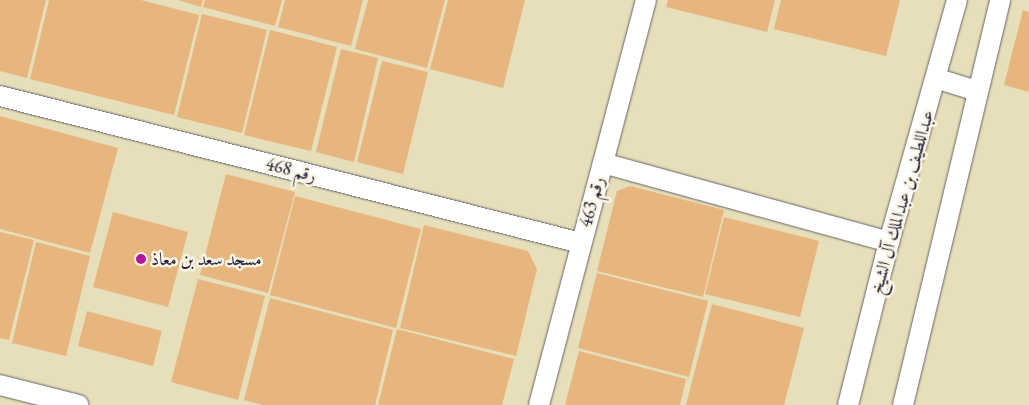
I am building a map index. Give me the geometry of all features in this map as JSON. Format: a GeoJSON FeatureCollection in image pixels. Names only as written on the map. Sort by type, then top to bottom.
{"type":"FeatureCollection","features":[{"type":"Feature","properties":{"kind":"street","name":"رقم 463"},"geometry":{"type":"LineString","coordinates":[[539,405],[646,0]]}},
{"type":"Feature","properties":{"kind":"street","name":"عبداللطيف بن عبدالملك آل الشيخ"},"geometry":{"type":"LineString","coordinates":[[848,405],[889,242],[938,78],[957,0]]}},
{"type":"Feature","properties":{"kind":"street"},"geometry":{"type":"LineString","coordinates":[[903,405],[1000,0]]}},
{"type":"Feature","properties":{"kind":"street"},"geometry":{"type":"LineString","coordinates":[[938,78],[977,91]]}},
{"type":"Feature","properties":{"kind":"street","name":"رقم 468"},"geometry":{"type":"LineString","coordinates":[[0,96],[581,244]]}},
{"type":"Feature","properties":{"kind":"street"},"geometry":{"type":"LineString","coordinates":[[603,162],[889,242]]}},
{"type":"Feature","properties":{"kind":"street"},"geometry":{"type":"LineString","coordinates":[[0,385],[80,405]]}},
{"type":"Feature","properties":{"kind":"building"},"geometry":{"type":"Polygon","coordinates":[[[0,0],[46,0],[27,78],[0,71],[0,0]]]}},
{"type":"Feature","properties":{"kind":"building"},"geometry":{"type":"Polygon","coordinates":[[[49,0],[141,0],[199,15],[174,115],[30,79],[49,0]]]}},
{"type":"Feature","properties":{"kind":"building"},"geometry":{"type":"Polygon","coordinates":[[[178,0],[203,0],[201,7],[178,0]]]}},
{"type":"Feature","properties":{"kind":"building"},"geometry":{"type":"Polygon","coordinates":[[[205,0],[282,0],[275,26],[203,7],[205,0]]]}},
{"type":"Feature","properties":{"kind":"building"},"geometry":{"type":"Polygon","coordinates":[[[285,0],[363,0],[351,46],[278,27],[285,0]]]}},
{"type":"Feature","properties":{"kind":"building"},"geometry":{"type":"Polygon","coordinates":[[[368,0],[445,0],[427,68],[355,49],[368,0]]]}},
{"type":"Feature","properties":{"kind":"building"},"geometry":{"type":"Polygon","coordinates":[[[448,0],[525,0],[503,88],[430,69],[448,0]]]}},
{"type":"Feature","properties":{"kind":"building"},"geometry":{"type":"Polygon","coordinates":[[[668,0],[775,0],[767,32],[666,7],[668,0]]]}},
{"type":"Feature","properties":{"kind":"building"},"geometry":{"type":"Polygon","coordinates":[[[781,0],[900,0],[886,56],[774,29],[781,0]]]}},
{"type":"Feature","properties":{"kind":"building"},"geometry":{"type":"Polygon","coordinates":[[[1023,10],[1029,12],[1029,92],[1004,85],[1023,10]]]}},
{"type":"Feature","properties":{"kind":"building"},"geometry":{"type":"Polygon","coordinates":[[[202,14],[267,30],[242,133],[177,117],[202,14]]]}},
{"type":"Feature","properties":{"kind":"building"},"geometry":{"type":"Polygon","coordinates":[[[270,30],[337,47],[311,151],[244,135],[270,30]]]}},
{"type":"Feature","properties":{"kind":"building"},"geometry":{"type":"Polygon","coordinates":[[[341,49],[378,58],[354,162],[316,152],[341,49]]]}},
{"type":"Feature","properties":{"kind":"building"},"geometry":{"type":"Polygon","coordinates":[[[382,61],[428,72],[403,174],[357,162],[382,61]]]}},
{"type":"Feature","properties":{"kind":"building"},"geometry":{"type":"Polygon","coordinates":[[[0,116],[118,148],[90,253],[0,229],[0,116]]]}},
{"type":"Feature","properties":{"kind":"building"},"geometry":{"type":"Polygon","coordinates":[[[226,174],[295,192],[268,293],[200,275],[226,174]]]}},
{"type":"Feature","properties":{"kind":"building"},"geometry":{"type":"Polygon","coordinates":[[[630,186],[724,210],[703,297],[597,271],[617,191],[630,186]]]}},
{"type":"Feature","properties":{"kind":"building"},"geometry":{"type":"Polygon","coordinates":[[[295,196],[421,229],[396,328],[270,295],[295,196]]]}},
{"type":"Feature","properties":{"kind":"building","name":"مسجد سعد بن معاذ"},"geometry":{"type":"Polygon","coordinates":[[[113,212],[188,232],[168,307],[93,287],[113,212]]]}},
{"type":"Feature","properties":{"kind":"building"},"geometry":{"type":"Polygon","coordinates":[[[724,217],[819,241],[800,317],[705,294],[724,217]]]}},
{"type":"Feature","properties":{"kind":"building"},"geometry":{"type":"Polygon","coordinates":[[[424,225],[528,251],[537,269],[516,356],[400,328],[424,225]]]}},
{"type":"Feature","properties":{"kind":"building"},"geometry":{"type":"Polygon","coordinates":[[[0,232],[34,240],[9,340],[0,338],[0,232]]]}},
{"type":"Feature","properties":{"kind":"building"},"geometry":{"type":"Polygon","coordinates":[[[36,242],[90,256],[66,356],[12,343],[36,242]]]}},
{"type":"Feature","properties":{"kind":"building"},"geometry":{"type":"Polygon","coordinates":[[[597,273],[708,301],[689,377],[578,348],[597,273]]]}},
{"type":"Feature","properties":{"kind":"building"},"geometry":{"type":"Polygon","coordinates":[[[198,279],[265,296],[238,400],[171,382],[198,279]]]}},
{"type":"Feature","properties":{"kind":"building"},"geometry":{"type":"Polygon","coordinates":[[[270,298],[393,330],[375,405],[263,405],[244,400],[270,298]]]}},
{"type":"Feature","properties":{"kind":"building"},"geometry":{"type":"Polygon","coordinates":[[[712,304],[804,328],[784,405],[686,405],[712,304]]]}},
{"type":"Feature","properties":{"kind":"building"},"geometry":{"type":"Polygon","coordinates":[[[87,311],[162,331],[153,366],[78,346],[87,311]]]}},
{"type":"Feature","properties":{"kind":"building"},"geometry":{"type":"Polygon","coordinates":[[[397,329],[514,359],[502,405],[378,405],[397,329]]]}},
{"type":"Feature","properties":{"kind":"building"},"geometry":{"type":"Polygon","coordinates":[[[579,351],[686,379],[680,405],[565,405],[579,351]]]}},
{"type":"Feature","properties":{"kind":"place","name":"مسجد سعد بن معاذ"},"geometry":{"type":"Point","coordinates":[141,259]}}]}
